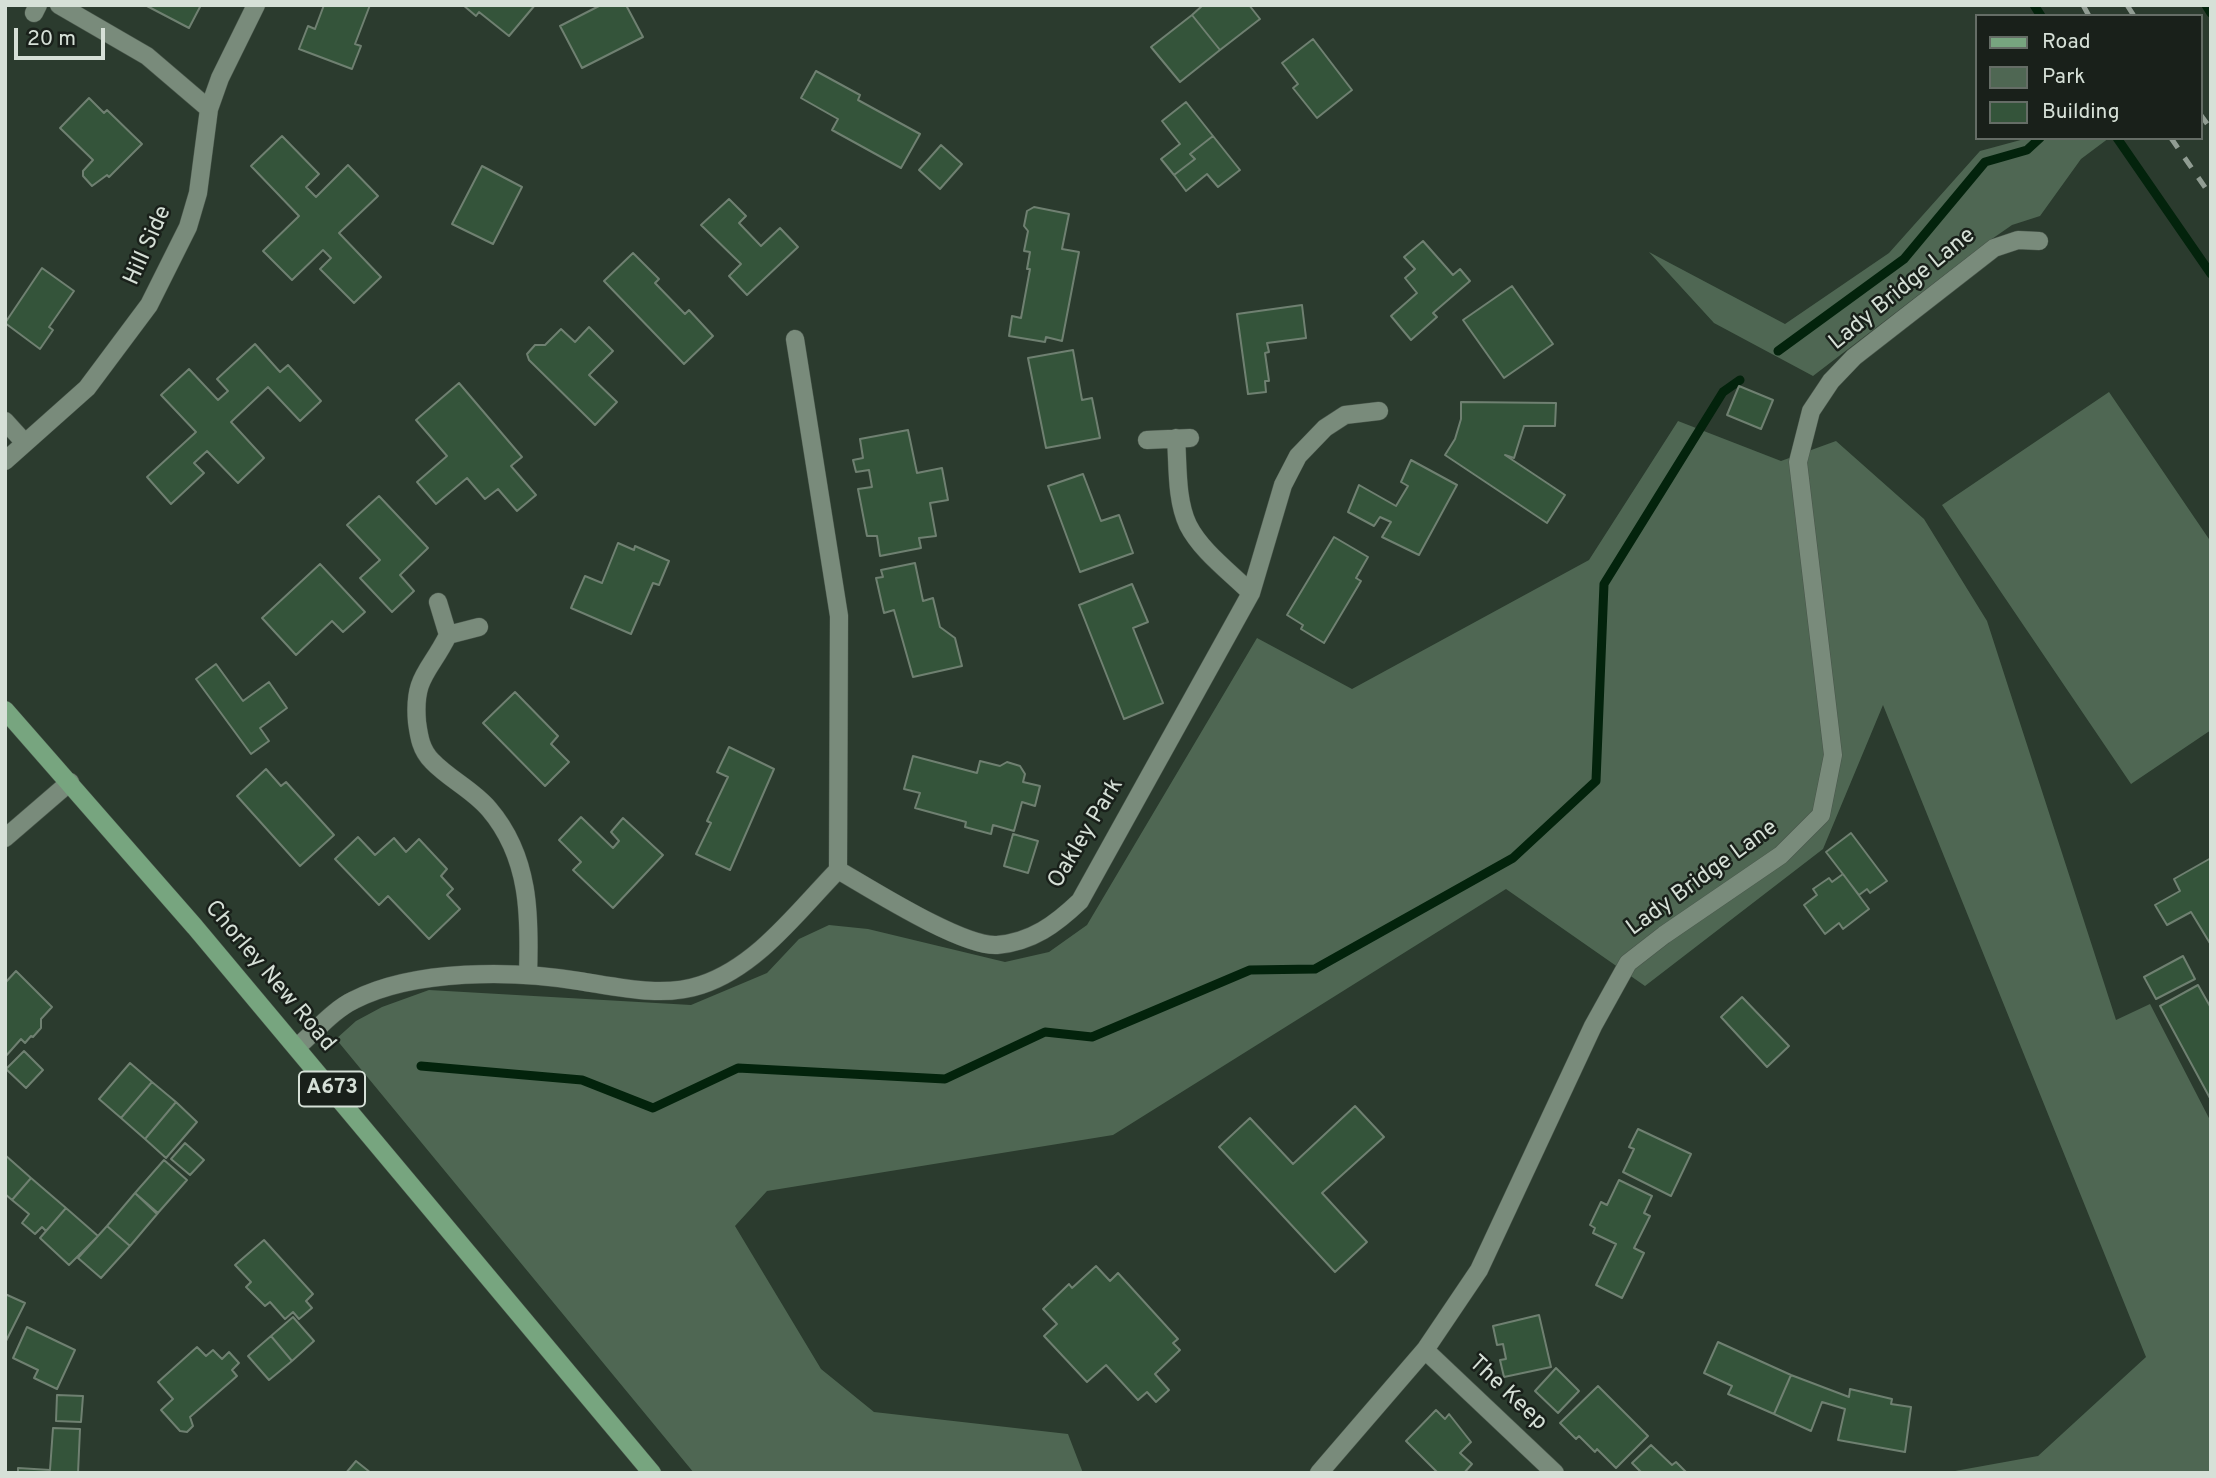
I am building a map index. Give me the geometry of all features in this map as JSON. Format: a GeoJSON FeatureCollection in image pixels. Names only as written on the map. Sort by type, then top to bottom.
{"type":"FeatureCollection","features":[{"type":"Feature","properties":{"kind":"main road","name":"Chorley New Road"},"geometry":{"type":"LineString","coordinates":[[5,710],[297,1047],[652,1473]]}},
{"type":"Feature","properties":{"kind":"street"},"geometry":{"type":"LineString","coordinates":[[59,5],[147,56],[209,109]]}},
{"type":"Feature","properties":{"kind":"street","name":"Hill Side"},"geometry":{"type":"LineString","coordinates":[[5,461],[87,388],[149,305],[188,228],[198,193],[209,109],[220,78],[256,5]]}},
{"type":"Feature","properties":{"kind":"street","name":"Lady Bridge Lane"},"geometry":{"type":"LineString","coordinates":[[1319,1473],[1425,1350],[1479,1270],[1593,1026],[1628,963],[1664,935],[1781,855],[1821,815],[1833,755],[1798,461],[1811,411],[1831,382],[1854,357],[1994,248],[2018,240],[2039,241]]}},
{"type":"Feature","properties":{"kind":"street"},"geometry":{"type":"LineString","coordinates":[[297,1047],[343,1006],[394,984],[423,977],[528,975],[632,989],[680,990],[702,985],[745,963],[838,870],[839,617],[795,339]]}},
{"type":"Feature","properties":{"kind":"street","name":"Oakley Park"},"geometry":{"type":"LineString","coordinates":[[838,870],[947,931],[995,945],[1032,937],[1058,921],[1080,901],[1251,593],[1283,485],[1298,456],[1325,428],[1345,415],[1379,411]]}},
{"type":"Feature","properties":{"kind":"street"},"geometry":{"type":"LineString","coordinates":[[5,421],[25,443]]}},
{"type":"Feature","properties":{"kind":"street"},"geometry":{"type":"LineString","coordinates":[[1147,440],[1182,438],[1182,504],[1187,523],[1199,541],[1251,593]]}},
{"type":"Feature","properties":{"kind":"street"},"geometry":{"type":"LineString","coordinates":[[438,602],[448,635]]}},
{"type":"Feature","properties":{"kind":"street"},"geometry":{"type":"LineString","coordinates":[[480,627],[448,635],[421,681],[415,696],[419,738],[432,762],[488,808],[513,848],[525,882],[530,913],[528,975]]}},
{"type":"Feature","properties":{"kind":"street"},"geometry":{"type":"LineString","coordinates":[[5,838],[70,782]]}},
{"type":"Feature","properties":{"kind":"street","name":"The Keep"},"geometry":{"type":"LineString","coordinates":[[1425,1350],[1555,1473]]}},
{"type":"Feature","properties":{"kind":"green space"},"geometry":{"type":"Polygon","coordinates":[[[2021,140],[2106,140],[2081,159],[2040,216],[2012,225],[1989,241],[1813,376],[1714,323],[1649,252],[1785,324],[1889,253],[1980,151],[2021,140]]]}},
{"type":"Feature","properties":{"kind":"green space"},"geometry":{"type":"Polygon","coordinates":[[[2109,392],[2211,542],[2211,730],[2131,784],[1942,505],[2109,392]]]}},
{"type":"Feature","properties":{"kind":"green space"},"geometry":{"type":"Polygon","coordinates":[[[1678,421],[1781,461],[1836,441],[1924,519],[1987,621],[2116,1020],[2150,1004],[2211,1122],[2211,1473],[1944,1473],[2038,1456],[2146,1357],[1883,705],[1823,849],[1645,986],[1506,889],[1113,1135],[767,1191],[735,1226],[821,1369],[874,1412],[1068,1434],[1083,1473],[694,1473],[336,1039],[356,1021],[382,1007],[429,990],[691,1005],[767,973],[799,939],[829,925],[868,929],[1005,962],[1049,952],[1087,925],[1257,638],[1352,689],[1589,560],[1678,421]]]}},
{"type":"Feature","properties":{"kind":"building"},"geometry":{"type":"Polygon","coordinates":[[[145,5],[201,5],[189,28],[145,5]]]}},
{"type":"Feature","properties":{"kind":"building"},"geometry":{"type":"Polygon","coordinates":[[[324,5],[370,5],[355,44],[361,46],[352,69],[299,49],[308,26],[315,29],[324,5]]]}},
{"type":"Feature","properties":{"kind":"building"},"geometry":{"type":"Polygon","coordinates":[[[463,5],[535,5],[509,36],[479,12],[476,16],[463,5]]]}},
{"type":"Feature","properties":{"kind":"building"},"geometry":{"type":"Polygon","coordinates":[[[601,5],[626,5],[643,37],[582,68],[560,26],[601,5]]]}},
{"type":"Feature","properties":{"kind":"building"},"geometry":{"type":"Polygon","coordinates":[[[1203,5],[1249,5],[1260,19],[1220,50],[1192,15],[1203,5]]]}},
{"type":"Feature","properties":{"kind":"building"},"geometry":{"type":"Polygon","coordinates":[[[1192,15],[1220,50],[1180,82],[1151,47],[1192,15]]]}},
{"type":"Feature","properties":{"kind":"building"},"geometry":{"type":"Polygon","coordinates":[[[1313,39],[1352,90],[1317,118],[1293,88],[1298,84],[1282,63],[1313,39]]]}},
{"type":"Feature","properties":{"kind":"building"},"geometry":{"type":"Polygon","coordinates":[[[816,71],[860,95],[858,100],[920,134],[901,168],[832,130],[838,119],[801,98],[816,71]]]}},
{"type":"Feature","properties":{"kind":"building"},"geometry":{"type":"Polygon","coordinates":[[[89,98],[104,113],[107,110],[142,144],[109,177],[107,175],[92,186],[83,176],[83,171],[93,160],[60,128],[89,98]]]}},
{"type":"Feature","properties":{"kind":"building"},"geometry":{"type":"Polygon","coordinates":[[[1186,102],[1213,136],[1190,154],[1195,159],[1174,175],[1161,159],[1180,144],[1162,121],[1186,102]]]}},
{"type":"Feature","properties":{"kind":"building"},"geometry":{"type":"Polygon","coordinates":[[[282,136],[319,174],[306,187],[316,197],[348,165],[378,196],[339,233],[381,277],[354,303],[320,269],[331,258],[323,250],[292,280],[263,251],[299,216],[251,166],[282,136]]]}},
{"type":"Feature","properties":{"kind":"building"},"geometry":{"type":"Polygon","coordinates":[[[1213,136],[1240,170],[1218,187],[1207,174],[1186,191],[1174,175],[1195,159],[1190,154],[1213,136]]]}},
{"type":"Feature","properties":{"kind":"building"},"geometry":{"type":"Polygon","coordinates":[[[941,145],[962,164],[940,189],[919,170],[941,145]]]}},
{"type":"Feature","properties":{"kind":"building"},"geometry":{"type":"Polygon","coordinates":[[[482,166],[522,187],[493,244],[452,224],[482,166]]]}},
{"type":"Feature","properties":{"kind":"building"},"geometry":{"type":"Polygon","coordinates":[[[729,199],[746,216],[739,223],[761,246],[780,228],[798,247],[747,295],[729,276],[741,264],[701,225],[729,199]]]}},
{"type":"Feature","properties":{"kind":"building"},"geometry":{"type":"Polygon","coordinates":[[[1034,207],[1069,214],[1062,249],[1079,252],[1062,341],[1046,337],[1045,342],[1009,336],[1012,316],[1021,318],[1030,269],[1027,269],[1030,252],[1024,251],[1028,231],[1024,226],[1027,211],[1034,207]]]}},
{"type":"Feature","properties":{"kind":"building"},"geometry":{"type":"Polygon","coordinates":[[[1423,241],[1453,275],[1460,269],[1470,281],[1433,313],[1437,317],[1411,340],[1391,316],[1417,293],[1405,278],[1415,269],[1404,257],[1423,241]]]}},
{"type":"Feature","properties":{"kind":"building"},"geometry":{"type":"Polygon","coordinates":[[[633,253],[659,279],[655,283],[685,314],[689,310],[713,336],[684,364],[604,281],[633,253]]]}},
{"type":"Feature","properties":{"kind":"building"},"geometry":{"type":"Polygon","coordinates":[[[42,268],[74,291],[49,327],[53,330],[40,349],[5,323],[42,268]]]}},
{"type":"Feature","properties":{"kind":"building"},"geometry":{"type":"Polygon","coordinates":[[[1512,286],[1553,344],[1504,378],[1463,320],[1512,286]]]}},
{"type":"Feature","properties":{"kind":"building"},"geometry":{"type":"Polygon","coordinates":[[[1302,305],[1306,338],[1267,343],[1269,352],[1265,353],[1269,381],[1265,381],[1266,392],[1248,394],[1237,314],[1302,305]]]}},
{"type":"Feature","properties":{"kind":"building"},"geometry":{"type":"Polygon","coordinates":[[[589,327],[613,351],[589,375],[617,402],[595,425],[529,360],[527,354],[535,345],[545,345],[561,329],[575,342],[589,327]]]}},
{"type":"Feature","properties":{"kind":"building"},"geometry":{"type":"Polygon","coordinates":[[[255,344],[280,372],[288,365],[321,401],[300,421],[268,387],[231,422],[264,458],[238,483],[207,451],[194,463],[204,473],[171,504],[147,477],[196,432],[161,395],[189,369],[218,400],[228,391],[217,379],[255,344]]]}},
{"type":"Feature","properties":{"kind":"building"},"geometry":{"type":"Polygon","coordinates":[[[1073,350],[1082,400],[1092,398],[1100,438],[1046,448],[1028,358],[1073,350]]]}},
{"type":"Feature","properties":{"kind":"building"},"geometry":{"type":"Polygon","coordinates":[[[459,383],[522,457],[511,466],[536,495],[517,511],[498,489],[485,499],[467,478],[436,504],[417,482],[447,456],[416,420],[459,383]]]}},
{"type":"Feature","properties":{"kind":"building"},"geometry":{"type":"Polygon","coordinates":[[[1739,386],[1773,400],[1761,429],[1727,415],[1739,386]]]}},
{"type":"Feature","properties":{"kind":"building"},"geometry":{"type":"Polygon","coordinates":[[[1461,402],[1556,403],[1555,426],[1524,426],[1514,458],[1505,455],[1565,495],[1547,523],[1445,455],[1455,439],[1461,419],[1461,402]]]}},
{"type":"Feature","properties":{"kind":"building"},"geometry":{"type":"Polygon","coordinates":[[[908,430],[917,473],[942,468],[948,500],[930,503],[936,536],[919,538],[921,548],[880,556],[877,536],[867,536],[858,489],[872,487],[869,470],[856,472],[853,460],[863,458],[860,439],[908,430]]]}},
{"type":"Feature","properties":{"kind":"building"},"geometry":{"type":"Polygon","coordinates":[[[1411,460],[1457,485],[1419,555],[1382,537],[1391,522],[1380,517],[1374,526],[1348,512],[1359,485],[1396,506],[1408,486],[1401,482],[1411,460]]]}},
{"type":"Feature","properties":{"kind":"building"},"geometry":{"type":"Polygon","coordinates":[[[1083,474],[1101,521],[1119,515],[1133,553],[1080,572],[1048,486],[1083,474]]]}},
{"type":"Feature","properties":{"kind":"building"},"geometry":{"type":"Polygon","coordinates":[[[379,496],[428,548],[400,575],[414,591],[392,612],[360,578],[380,560],[347,525],[379,496]]]}},
{"type":"Feature","properties":{"kind":"building"},"geometry":{"type":"Polygon","coordinates":[[[1334,537],[1368,557],[1356,578],[1361,581],[1324,643],[1301,629],[1303,625],[1287,615],[1334,537]]]}},
{"type":"Feature","properties":{"kind":"building"},"geometry":{"type":"Polygon","coordinates":[[[618,543],[634,550],[635,546],[669,561],[659,585],[653,583],[631,634],[571,608],[585,576],[602,583],[618,543]]]}},
{"type":"Feature","properties":{"kind":"building"},"geometry":{"type":"Polygon","coordinates":[[[915,563],[923,601],[933,598],[940,627],[955,638],[962,666],[913,677],[894,610],[884,613],[876,578],[883,577],[881,570],[915,563]]]}},
{"type":"Feature","properties":{"kind":"building"},"geometry":{"type":"Polygon","coordinates":[[[320,564],[365,612],[343,632],[332,621],[296,655],[262,618],[320,564]]]}},
{"type":"Feature","properties":{"kind":"building"},"geometry":{"type":"Polygon","coordinates":[[[1132,584],[1148,622],[1133,628],[1163,703],[1124,719],[1079,605],[1132,584]]]}},
{"type":"Feature","properties":{"kind":"building"},"geometry":{"type":"Polygon","coordinates":[[[216,664],[243,701],[269,682],[287,708],[260,728],[269,741],[251,754],[196,679],[216,664]]]}},
{"type":"Feature","properties":{"kind":"building"},"geometry":{"type":"Polygon","coordinates":[[[515,692],[558,736],[551,744],[569,762],[545,786],[483,723],[515,692]]]}},
{"type":"Feature","properties":{"kind":"building"},"geometry":{"type":"Polygon","coordinates":[[[729,747],[774,769],[730,870],[696,854],[711,823],[707,821],[728,777],[717,772],[729,747]]]}},
{"type":"Feature","properties":{"kind":"building"},"geometry":{"type":"Polygon","coordinates":[[[913,756],[977,773],[980,761],[1000,766],[1007,762],[1020,766],[1025,774],[1023,782],[1040,786],[1035,806],[1022,802],[1014,831],[993,825],[991,834],[965,827],[966,822],[915,808],[920,793],[904,789],[913,756]]]}},
{"type":"Feature","properties":{"kind":"building"},"geometry":{"type":"Polygon","coordinates":[[[266,769],[281,786],[286,782],[334,835],[300,866],[237,796],[266,769]]]}},
{"type":"Feature","properties":{"kind":"building"},"geometry":{"type":"Polygon","coordinates":[[[581,817],[613,848],[619,841],[611,832],[623,818],[663,855],[613,908],[573,870],[581,862],[559,840],[581,817]]]}},
{"type":"Feature","properties":{"kind":"building"},"geometry":{"type":"Polygon","coordinates":[[[1851,833],[1887,881],[1870,893],[1867,889],[1859,895],[1826,852],[1851,833]]]}},
{"type":"Feature","properties":{"kind":"building"},"geometry":{"type":"Polygon","coordinates":[[[1013,834],[1038,841],[1028,873],[1004,866],[1013,834]]]}},
{"type":"Feature","properties":{"kind":"building"},"geometry":{"type":"Polygon","coordinates":[[[358,837],[375,855],[394,838],[406,852],[419,839],[447,869],[441,876],[453,889],[447,895],[460,909],[429,939],[388,896],[379,905],[335,859],[358,837]]]}},
{"type":"Feature","properties":{"kind":"building"},"geometry":{"type":"Polygon","coordinates":[[[2211,858],[2211,945],[2191,912],[2167,925],[2155,905],[2180,891],[2174,879],[2211,858]]]}},
{"type":"Feature","properties":{"kind":"building"},"geometry":{"type":"Polygon","coordinates":[[[1843,874],[1869,909],[1843,929],[1839,923],[1825,934],[1804,905],[1817,895],[1813,889],[1829,878],[1832,882],[1843,874]]]}},
{"type":"Feature","properties":{"kind":"building"},"geometry":{"type":"Polygon","coordinates":[[[2183,956],[2195,979],[2156,999],[2144,977],[2183,956]]]}},
{"type":"Feature","properties":{"kind":"building"},"geometry":{"type":"Polygon","coordinates":[[[16,971],[52,1007],[41,1019],[41,1028],[33,1037],[25,1043],[21,1039],[5,1057],[5,983],[16,971]]]}},
{"type":"Feature","properties":{"kind":"building"},"geometry":{"type":"Polygon","coordinates":[[[2198,985],[2211,1008],[2211,1100],[2160,1006],[2198,985]]]}},
{"type":"Feature","properties":{"kind":"building"},"geometry":{"type":"Polygon","coordinates":[[[1742,997],[1789,1046],[1767,1067],[1721,1017],[1742,997]]]}},
{"type":"Feature","properties":{"kind":"building"},"geometry":{"type":"Polygon","coordinates":[[[24,1051],[43,1070],[26,1088],[6,1069],[24,1051]]]}},
{"type":"Feature","properties":{"kind":"building"},"geometry":{"type":"Polygon","coordinates":[[[130,1063],[152,1082],[121,1118],[99,1099],[130,1063]]]}},
{"type":"Feature","properties":{"kind":"building"},"geometry":{"type":"Polygon","coordinates":[[[152,1082],[176,1102],[145,1139],[121,1118],[152,1082]]]}},
{"type":"Feature","properties":{"kind":"building"},"geometry":{"type":"Polygon","coordinates":[[[176,1102],[197,1122],[166,1158],[145,1139],[176,1102]]]}},
{"type":"Feature","properties":{"kind":"building"},"geometry":{"type":"Polygon","coordinates":[[[1355,1106],[1384,1137],[1322,1193],[1367,1242],[1335,1272],[1219,1147],[1250,1118],[1293,1164],[1355,1106]]]}},
{"type":"Feature","properties":{"kind":"building"},"geometry":{"type":"Polygon","coordinates":[[[1638,1129],[1691,1154],[1671,1196],[1623,1172],[1634,1149],[1629,1147],[1638,1129]]]}},
{"type":"Feature","properties":{"kind":"building"},"geometry":{"type":"Polygon","coordinates":[[[185,1143],[204,1160],[190,1175],[171,1159],[185,1143]]]}},
{"type":"Feature","properties":{"kind":"building"},"geometry":{"type":"Polygon","coordinates":[[[5,1155],[31,1178],[12,1200],[5,1194],[5,1155]]]}},
{"type":"Feature","properties":{"kind":"building"},"geometry":{"type":"Polygon","coordinates":[[[164,1160],[187,1180],[157,1214],[135,1193],[164,1160]]]}},
{"type":"Feature","properties":{"kind":"building"},"geometry":{"type":"Polygon","coordinates":[[[31,1178],[66,1208],[46,1231],[42,1227],[35,1234],[22,1223],[29,1214],[12,1200],[31,1178]]]}},
{"type":"Feature","properties":{"kind":"building"},"geometry":{"type":"Polygon","coordinates":[[[1619,1180],[1652,1196],[1644,1213],[1650,1216],[1634,1248],[1644,1253],[1622,1298],[1596,1285],[1616,1244],[1593,1233],[1595,1228],[1590,1225],[1601,1202],[1607,1205],[1619,1180]]]}},
{"type":"Feature","properties":{"kind":"building"},"geometry":{"type":"Polygon","coordinates":[[[135,1193],[158,1213],[130,1246],[107,1226],[135,1193]]]}},
{"type":"Feature","properties":{"kind":"building"},"geometry":{"type":"Polygon","coordinates":[[[66,1208],[98,1236],[69,1265],[40,1238],[66,1208]]]}},
{"type":"Feature","properties":{"kind":"building"},"geometry":{"type":"Polygon","coordinates":[[[107,1226],[130,1246],[101,1278],[78,1258],[107,1226]]]}},
{"type":"Feature","properties":{"kind":"building"},"geometry":{"type":"Polygon","coordinates":[[[264,1240],[313,1294],[306,1301],[312,1308],[299,1319],[293,1312],[285,1319],[270,1302],[265,1306],[246,1287],[251,1282],[235,1265],[264,1240]]]}},
{"type":"Feature","properties":{"kind":"building"},"geometry":{"type":"Polygon","coordinates":[[[1096,1266],[1110,1281],[1118,1273],[1178,1339],[1173,1343],[1180,1350],[1155,1374],[1169,1390],[1156,1402],[1147,1392],[1138,1400],[1106,1365],[1087,1382],[1044,1336],[1057,1324],[1043,1309],[1069,1284],[1072,1288],[1096,1266]]]}},
{"type":"Feature","properties":{"kind":"building"},"geometry":{"type":"Polygon","coordinates":[[[5,1294],[25,1303],[5,1343],[5,1294]]]}},
{"type":"Feature","properties":{"kind":"building"},"geometry":{"type":"Polygon","coordinates":[[[1539,1315],[1551,1367],[1504,1377],[1500,1360],[1506,1359],[1503,1344],[1497,1345],[1493,1326],[1539,1315]]]}},
{"type":"Feature","properties":{"kind":"building"},"geometry":{"type":"Polygon","coordinates":[[[293,1317],[314,1341],[292,1361],[271,1336],[293,1317]]]}},
{"type":"Feature","properties":{"kind":"building"},"geometry":{"type":"Polygon","coordinates":[[[27,1327],[75,1350],[57,1389],[34,1378],[38,1370],[13,1358],[27,1327]]]}},
{"type":"Feature","properties":{"kind":"building"},"geometry":{"type":"Polygon","coordinates":[[[271,1336],[292,1361],[269,1380],[248,1356],[271,1336]]]}},
{"type":"Feature","properties":{"kind":"building"},"geometry":{"type":"Polygon","coordinates":[[[1718,1342],[1791,1375],[1774,1414],[1728,1394],[1732,1386],[1704,1373],[1718,1342]]]}},
{"type":"Feature","properties":{"kind":"building"},"geometry":{"type":"Polygon","coordinates":[[[197,1347],[206,1356],[213,1350],[222,1359],[229,1352],[239,1363],[232,1370],[237,1376],[190,1417],[193,1426],[187,1432],[180,1431],[161,1410],[173,1399],[158,1382],[197,1347]]]}},
{"type":"Feature","properties":{"kind":"building"},"geometry":{"type":"Polygon","coordinates":[[[1556,1368],[1579,1391],[1558,1413],[1535,1391],[1556,1368]]]}},
{"type":"Feature","properties":{"kind":"building"},"geometry":{"type":"Polygon","coordinates":[[[1791,1375],[1849,1397],[1850,1389],[1892,1399],[1891,1404],[1911,1407],[1905,1452],[1838,1440],[1845,1409],[1822,1402],[1811,1431],[1774,1414],[1791,1375]]]}},
{"type":"Feature","properties":{"kind":"building"},"geometry":{"type":"Polygon","coordinates":[[[1598,1386],[1648,1436],[1616,1468],[1597,1449],[1595,1452],[1579,1436],[1576,1439],[1560,1423],[1598,1386]]]}},
{"type":"Feature","properties":{"kind":"building"},"geometry":{"type":"Polygon","coordinates":[[[57,1395],[83,1396],[81,1422],[56,1421],[57,1395]]]}},
{"type":"Feature","properties":{"kind":"building"},"geometry":{"type":"Polygon","coordinates":[[[1436,1410],[1445,1419],[1449,1414],[1471,1442],[1460,1453],[1472,1464],[1464,1473],[1438,1473],[1406,1441],[1436,1410]]]}},
{"type":"Feature","properties":{"kind":"building"},"geometry":{"type":"Polygon","coordinates":[[[53,1428],[80,1429],[78,1473],[18,1473],[18,1468],[50,1470],[53,1428]]]}},
{"type":"Feature","properties":{"kind":"building"},"geometry":{"type":"Polygon","coordinates":[[[1651,1445],[1672,1465],[1676,1462],[1687,1473],[1642,1473],[1632,1463],[1651,1445]]]}},
{"type":"Feature","properties":{"kind":"building"},"geometry":{"type":"Polygon","coordinates":[[[356,1461],[371,1473],[346,1473],[356,1461]]]}},
{"type":"Feature","properties":{"kind":"waterway"},"geometry":{"type":"LineString","coordinates":[[2034,5],[2040,14]]}},
{"type":"Feature","properties":{"kind":"waterway"},"geometry":{"type":"LineString","coordinates":[[2206,5],[2211,13]]}},
{"type":"Feature","properties":{"kind":"waterway"},"geometry":{"type":"LineString","coordinates":[[1778,351],[1904,259],[1985,162],[2027,150],[2038,140]]}},
{"type":"Feature","properties":{"kind":"waterway"},"geometry":{"type":"LineString","coordinates":[[2118,140],[2211,274]]}},
{"type":"Feature","properties":{"kind":"waterway"},"geometry":{"type":"LineString","coordinates":[[421,1066],[582,1080],[653,1108],[738,1068],[945,1079],[1045,1032],[1092,1037],[1250,970],[1315,969],[1513,858],[1596,781],[1604,584],[1723,392],[1740,380]]}},
{"type":"Feature","properties":{"kind":"railway"},"geometry":{"type":"LineString","coordinates":[[2083,5],[2088,14]]}},
{"type":"Feature","properties":{"kind":"railway"},"geometry":{"type":"LineString","coordinates":[[2127,5],[2133,14]]}},
{"type":"Feature","properties":{"kind":"railway"},"geometry":{"type":"LineString","coordinates":[[2202,117],[2211,129]]}},
{"type":"Feature","properties":{"kind":"railway"},"geometry":{"type":"LineString","coordinates":[[2172,140],[2211,196]]}}]}
